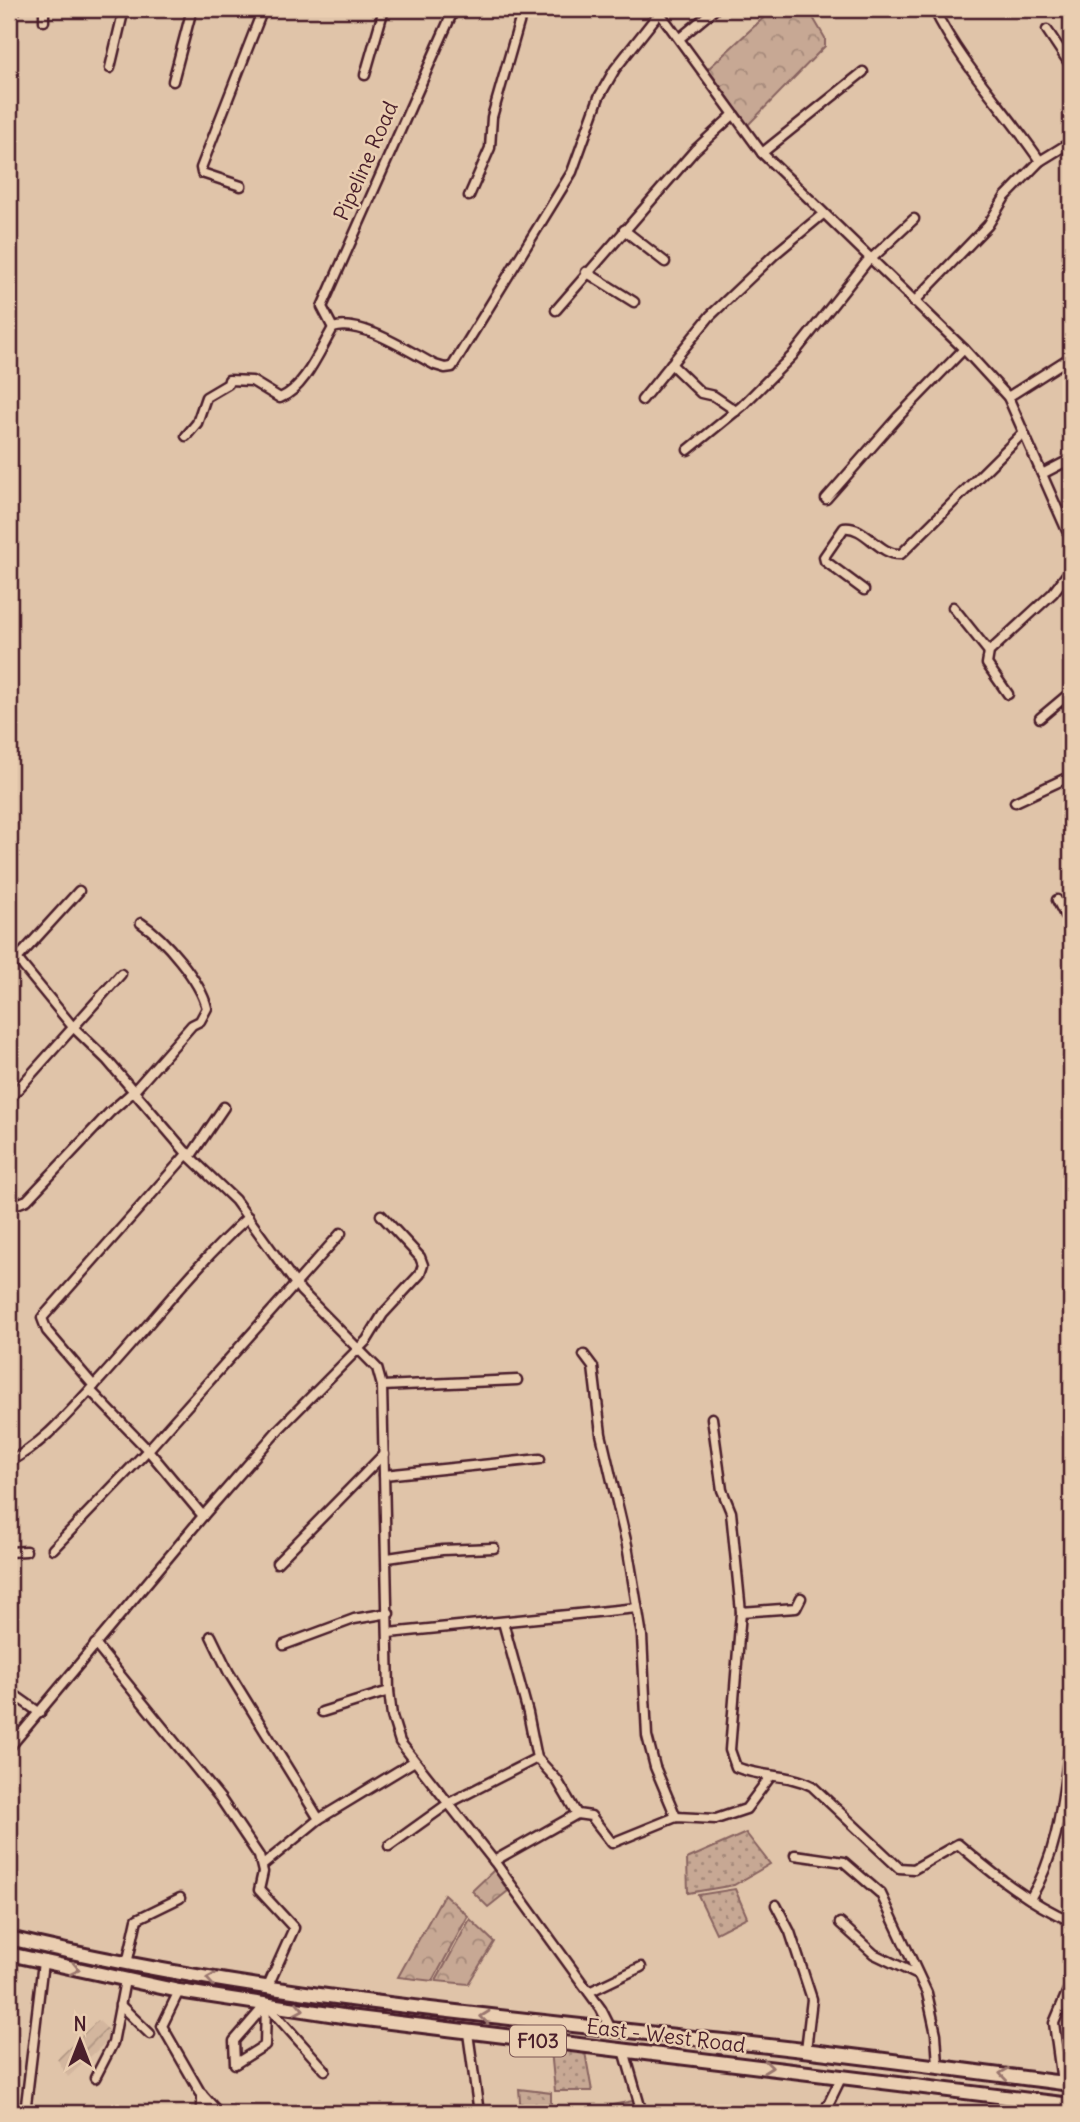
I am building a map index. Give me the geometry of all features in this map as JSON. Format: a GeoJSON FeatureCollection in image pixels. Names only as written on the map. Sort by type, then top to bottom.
{"type":"FeatureCollection","features":[{"type":"Feature","properties":{"kind":"main road","name":"East - West Road"},"geometry":{"type":"LineString","coordinates":[[9,1938],[127,1964],[383,2005],[938,2065],[1066,2083]]}},
{"type":"Feature","properties":{"kind":"main road","name":"East - West Road"},"geometry":{"type":"LineString","coordinates":[[9,1954],[179,1991],[468,2033],[1071,2105]]}},
{"type":"Feature","properties":{"kind":"street"},"geometry":{"type":"LineString","coordinates":[[9,11],[17,9]]}},
{"type":"Feature","properties":{"kind":"street"},"geometry":{"type":"LineString","coordinates":[[44,9],[44,21]]}},
{"type":"Feature","properties":{"kind":"street"},"geometry":{"type":"LineString","coordinates":[[110,68],[124,9]]}},
{"type":"Feature","properties":{"kind":"street"},"geometry":{"type":"LineString","coordinates":[[173,81],[192,9]]}},
{"type":"Feature","properties":{"kind":"street"},"geometry":{"type":"LineString","coordinates":[[241,186],[202,173],[201,167],[263,9]]}},
{"type":"Feature","properties":{"kind":"street"},"geometry":{"type":"LineString","coordinates":[[365,75],[384,9]]}},
{"type":"Feature","properties":{"kind":"street","name":"Pipeline Road"},"geometry":{"type":"LineString","coordinates":[[332,328],[322,307],[454,9]]}},
{"type":"Feature","properties":{"kind":"street"},"geometry":{"type":"LineString","coordinates":[[469,196],[490,148],[492,117],[523,9]]}},
{"type":"Feature","properties":{"kind":"street"},"geometry":{"type":"LineString","coordinates":[[680,38],[715,9]]}},
{"type":"Feature","properties":{"kind":"street"},"geometry":{"type":"LineString","coordinates":[[934,9],[968,65],[1012,118],[1040,161]]}},
{"type":"Feature","properties":{"kind":"street"},"geometry":{"type":"LineString","coordinates":[[186,436],[197,423],[206,397],[228,384],[229,380],[252,381],[281,398],[289,395],[299,385],[332,328],[346,325],[363,328],[435,365],[452,367],[572,172],[599,97],[615,69],[658,10],[732,116],[762,153],[964,349],[1008,397],[1071,540]]}},
{"type":"Feature","properties":{"kind":"street"},"geometry":{"type":"LineString","coordinates":[[1047,30],[1071,66]]}},
{"type":"Feature","properties":{"kind":"street"},"geometry":{"type":"LineString","coordinates":[[762,153],[863,72]]}},
{"type":"Feature","properties":{"kind":"street"},"geometry":{"type":"LineString","coordinates":[[556,310],[586,272],[695,149],[732,116]]}},
{"type":"Feature","properties":{"kind":"street"},"geometry":{"type":"LineString","coordinates":[[914,302],[988,225],[1005,197],[1040,161],[1071,142]]}},
{"type":"Feature","properties":{"kind":"street"},"geometry":{"type":"LineString","coordinates":[[642,400],[727,299],[822,214]]}},
{"type":"Feature","properties":{"kind":"street"},"geometry":{"type":"LineString","coordinates":[[688,450],[736,411],[792,356],[870,259],[914,219]]}},
{"type":"Feature","properties":{"kind":"street"},"geometry":{"type":"LineString","coordinates":[[624,230],[665,262]]}},
{"type":"Feature","properties":{"kind":"street"},"geometry":{"type":"LineString","coordinates":[[586,272],[634,302]]}},
{"type":"Feature","properties":{"kind":"street"},"geometry":{"type":"LineString","coordinates":[[827,499],[898,417],[964,349]]}},
{"type":"Feature","properties":{"kind":"street"},"geometry":{"type":"LineString","coordinates":[[1008,397],[1071,358]]}},
{"type":"Feature","properties":{"kind":"street"},"geometry":{"type":"LineString","coordinates":[[671,365],[701,393],[714,396],[736,411]]}},
{"type":"Feature","properties":{"kind":"street"},"geometry":{"type":"LineString","coordinates":[[864,590],[825,561],[824,557],[844,528],[852,528],[890,553],[901,554],[1023,433]]}},
{"type":"Feature","properties":{"kind":"street"},"geometry":{"type":"LineString","coordinates":[[1042,474],[1071,459]]}},
{"type":"Feature","properties":{"kind":"street"},"geometry":{"type":"LineString","coordinates":[[1009,694],[988,664],[989,652],[1053,593],[1071,569]]}},
{"type":"Feature","properties":{"kind":"street"},"geometry":{"type":"LineString","coordinates":[[953,607],[989,652]]}},
{"type":"Feature","properties":{"kind":"street"},"geometry":{"type":"LineString","coordinates":[[1040,718],[1071,692]]}},
{"type":"Feature","properties":{"kind":"street"},"geometry":{"type":"LineString","coordinates":[[1015,802],[1071,776]]}},
{"type":"Feature","properties":{"kind":"street"},"geometry":{"type":"LineString","coordinates":[[17,959],[79,891]]}},
{"type":"Feature","properties":{"kind":"street"},"geometry":{"type":"LineString","coordinates":[[1057,900],[1071,927]]}},
{"type":"Feature","properties":{"kind":"street"},"geometry":{"type":"LineString","coordinates":[[9,1203],[26,1200],[110,1112],[134,1091],[156,1062],[191,1025],[200,1021],[207,1007],[204,993],[156,933],[141,923]]}},
{"type":"Feature","properties":{"kind":"street"},"geometry":{"type":"LineString","coordinates":[[9,948],[73,1027],[134,1091],[189,1155],[235,1199],[295,1283],[377,1368],[382,1386],[389,1691],[392,1716],[400,1742],[413,1762],[494,1861],[589,1992],[611,2029]]}},
{"type":"Feature","properties":{"kind":"street"},"geometry":{"type":"LineString","coordinates":[[10,1098],[121,974]]}},
{"type":"Feature","properties":{"kind":"street"},"geometry":{"type":"LineString","coordinates":[[203,1516],[92,1388],[47,1331],[42,1318],[189,1155],[224,1107]]}},
{"type":"Feature","properties":{"kind":"street"},"geometry":{"type":"LineString","coordinates":[[9,1748],[203,1516],[279,1429],[359,1349],[383,1314],[420,1274],[423,1265],[420,1257],[381,1215]]}},
{"type":"Feature","properties":{"kind":"street"},"geometry":{"type":"LineString","coordinates":[[9,1462],[37,1446],[92,1388],[215,1247],[248,1217]]}},
{"type":"Feature","properties":{"kind":"street"},"geometry":{"type":"LineString","coordinates":[[53,1549],[148,1450],[341,1233]]}},
{"type":"Feature","properties":{"kind":"street"},"geometry":{"type":"LineString","coordinates":[[584,1355],[593,1367],[601,1434],[617,1492],[642,1636],[648,1736],[654,1767],[676,1818]]}},
{"type":"Feature","properties":{"kind":"street"},"geometry":{"type":"LineString","coordinates":[[382,1386],[517,1380]]}},
{"type":"Feature","properties":{"kind":"street"},"geometry":{"type":"LineString","coordinates":[[712,1418],[722,1490],[731,1512],[741,1612],[730,1750],[736,1767],[770,1777],[798,1779],[812,1786],[899,1868],[914,1869],[958,1844],[994,1875],[1047,1911],[1071,1921]]}},
{"type":"Feature","properties":{"kind":"street"},"geometry":{"type":"LineString","coordinates":[[277,1563],[384,1454]]}},
{"type":"Feature","properties":{"kind":"street"},"geometry":{"type":"LineString","coordinates":[[384,1475],[540,1459]]}},
{"type":"Feature","properties":{"kind":"street"},"geometry":{"type":"LineString","coordinates":[[388,1558],[442,1550],[494,1548]]}},
{"type":"Feature","properties":{"kind":"street"},"geometry":{"type":"LineString","coordinates":[[9,1552],[26,1551]]}},
{"type":"Feature","properties":{"kind":"street"},"geometry":{"type":"LineString","coordinates":[[741,1612],[796,1608],[801,1598]]}},
{"type":"Feature","properties":{"kind":"street"},"geometry":{"type":"LineString","coordinates":[[389,1633],[637,1608]]}},
{"type":"Feature","properties":{"kind":"street"},"geometry":{"type":"LineString","coordinates":[[284,1645],[354,1619],[389,1613]]}},
{"type":"Feature","properties":{"kind":"street"},"geometry":{"type":"LineString","coordinates":[[503,1622],[528,1713],[537,1758],[557,1780],[577,1814]]}},
{"type":"Feature","properties":{"kind":"street"},"geometry":{"type":"LineString","coordinates":[[211,1636],[229,1673],[320,1819]]}},
{"type":"Feature","properties":{"kind":"street"},"geometry":{"type":"LineString","coordinates":[[95,1644],[219,1798],[263,1865]]}},
{"type":"Feature","properties":{"kind":"street"},"geometry":{"type":"LineString","coordinates":[[9,1691],[40,1713]]}},
{"type":"Feature","properties":{"kind":"street"},"geometry":{"type":"LineString","coordinates":[[322,1712],[389,1691]]}},
{"type":"Feature","properties":{"kind":"street"},"geometry":{"type":"LineString","coordinates":[[1030,1899],[1044,1877],[1054,1849],[1069,1751]]}},
{"type":"Feature","properties":{"kind":"street"},"geometry":{"type":"LineString","coordinates":[[389,1846],[449,1803],[537,1758]]}},
{"type":"Feature","properties":{"kind":"street"},"geometry":{"type":"LineString","coordinates":[[267,1988],[294,1928],[259,1890],[263,1865],[320,1819],[413,1762]]}},
{"type":"Feature","properties":{"kind":"street"},"geometry":{"type":"LineString","coordinates":[[494,1861],[577,1814],[591,1816],[612,1843],[676,1818],[716,1819],[746,1809],[770,1777]]}},
{"type":"Feature","properties":{"kind":"street"},"geometry":{"type":"LineString","coordinates":[[795,1855],[844,1862],[881,1894],[932,2011],[938,2065]]}},
{"type":"Feature","properties":{"kind":"street"},"geometry":{"type":"LineString","coordinates":[[127,1964],[137,1919],[180,1898]]}},
{"type":"Feature","properties":{"kind":"street"},"geometry":{"type":"LineString","coordinates":[[776,1905],[790,1932],[812,1999],[806,2050]]}},
{"type":"Feature","properties":{"kind":"street"},"geometry":{"type":"LineString","coordinates":[[840,1923],[874,1954],[918,1975]]}},
{"type":"Feature","properties":{"kind":"street"},"geometry":{"type":"LineString","coordinates":[[25,2113],[43,1962]]}},
{"type":"Feature","properties":{"kind":"street"},"geometry":{"type":"LineString","coordinates":[[589,1992],[641,1967]]}},
{"type":"Feature","properties":{"kind":"street"},"geometry":{"type":"LineString","coordinates":[[95,2078],[113,2043],[125,1980]]}},
{"type":"Feature","properties":{"kind":"street"},"geometry":{"type":"LineString","coordinates":[[1066,2083],[1054,2023],[1071,1983]]}},
{"type":"Feature","properties":{"kind":"street"},"geometry":{"type":"LineString","coordinates":[[179,1991],[162,2026],[202,2094],[219,2113]]}},
{"type":"Feature","properties":{"kind":"street"},"geometry":{"type":"LineString","coordinates":[[266,2004],[265,2045],[235,2064],[234,2040],[266,2004]]}},
{"type":"Feature","properties":{"kind":"street"},"geometry":{"type":"LineString","coordinates":[[266,2004],[325,2070]]}},
{"type":"Feature","properties":{"kind":"street"},"geometry":{"type":"LineString","coordinates":[[120,2005],[150,2035]]}},
{"type":"Feature","properties":{"kind":"street"},"geometry":{"type":"LineString","coordinates":[[468,2033],[479,2113]]}},
{"type":"Feature","properties":{"kind":"street"},"geometry":{"type":"LineString","coordinates":[[624,2050],[642,2113]]}},
{"type":"Feature","properties":{"kind":"street"},"geometry":{"type":"LineString","coordinates":[[824,2113],[842,2076]]}},
{"type":"Feature","properties":{"kind":"street"},"geometry":{"type":"LineString","coordinates":[[202,2094],[202,2113]]}},
{"type":"Feature","properties":{"kind":"shaded area"},"geometry":{"type":"Polygon","coordinates":[[[98,2020],[114,2035],[68,2077],[57,2059],[98,2020]]]}},
{"type":"Feature","properties":{"kind":"green space"},"geometry":{"type":"Polygon","coordinates":[[[773,9],[808,9],[825,38],[825,46],[748,125],[708,69],[773,9]]]}},
{"type":"Feature","properties":{"kind":"green space"},"geometry":{"type":"Polygon","coordinates":[[[746,1833],[770,1864],[734,1885],[688,1893],[687,1859],[746,1833]]]}},
{"type":"Feature","properties":{"kind":"green space"},"geometry":{"type":"Polygon","coordinates":[[[494,1870],[508,1891],[488,1907],[472,1891],[494,1870]]]}},
{"type":"Feature","properties":{"kind":"green space"},"geometry":{"type":"Polygon","coordinates":[[[735,1889],[747,1917],[716,1933],[698,1895],[735,1889]]]}},
{"type":"Feature","properties":{"kind":"green space"},"geometry":{"type":"Polygon","coordinates":[[[444,1894],[468,1916],[433,1981],[398,1977],[444,1894]]]}},
{"type":"Feature","properties":{"kind":"green space"},"geometry":{"type":"Polygon","coordinates":[[[470,1919],[494,1942],[468,1984],[436,1981],[470,1919]]]}},
{"type":"Feature","properties":{"kind":"green space"},"geometry":{"type":"Polygon","coordinates":[[[551,2050],[585,2052],[592,2091],[555,2091],[551,2050]]]}},
{"type":"Feature","properties":{"kind":"green space"},"geometry":{"type":"Polygon","coordinates":[[[519,2089],[551,2093],[551,2113],[521,2113],[519,2089]]]}},
{"type":"Feature","properties":{"kind":"green space"},"geometry":{"type":"Polygon","coordinates":[[[633,2101],[636,2113],[599,2113],[597,2108],[633,2101]]]}}]}
